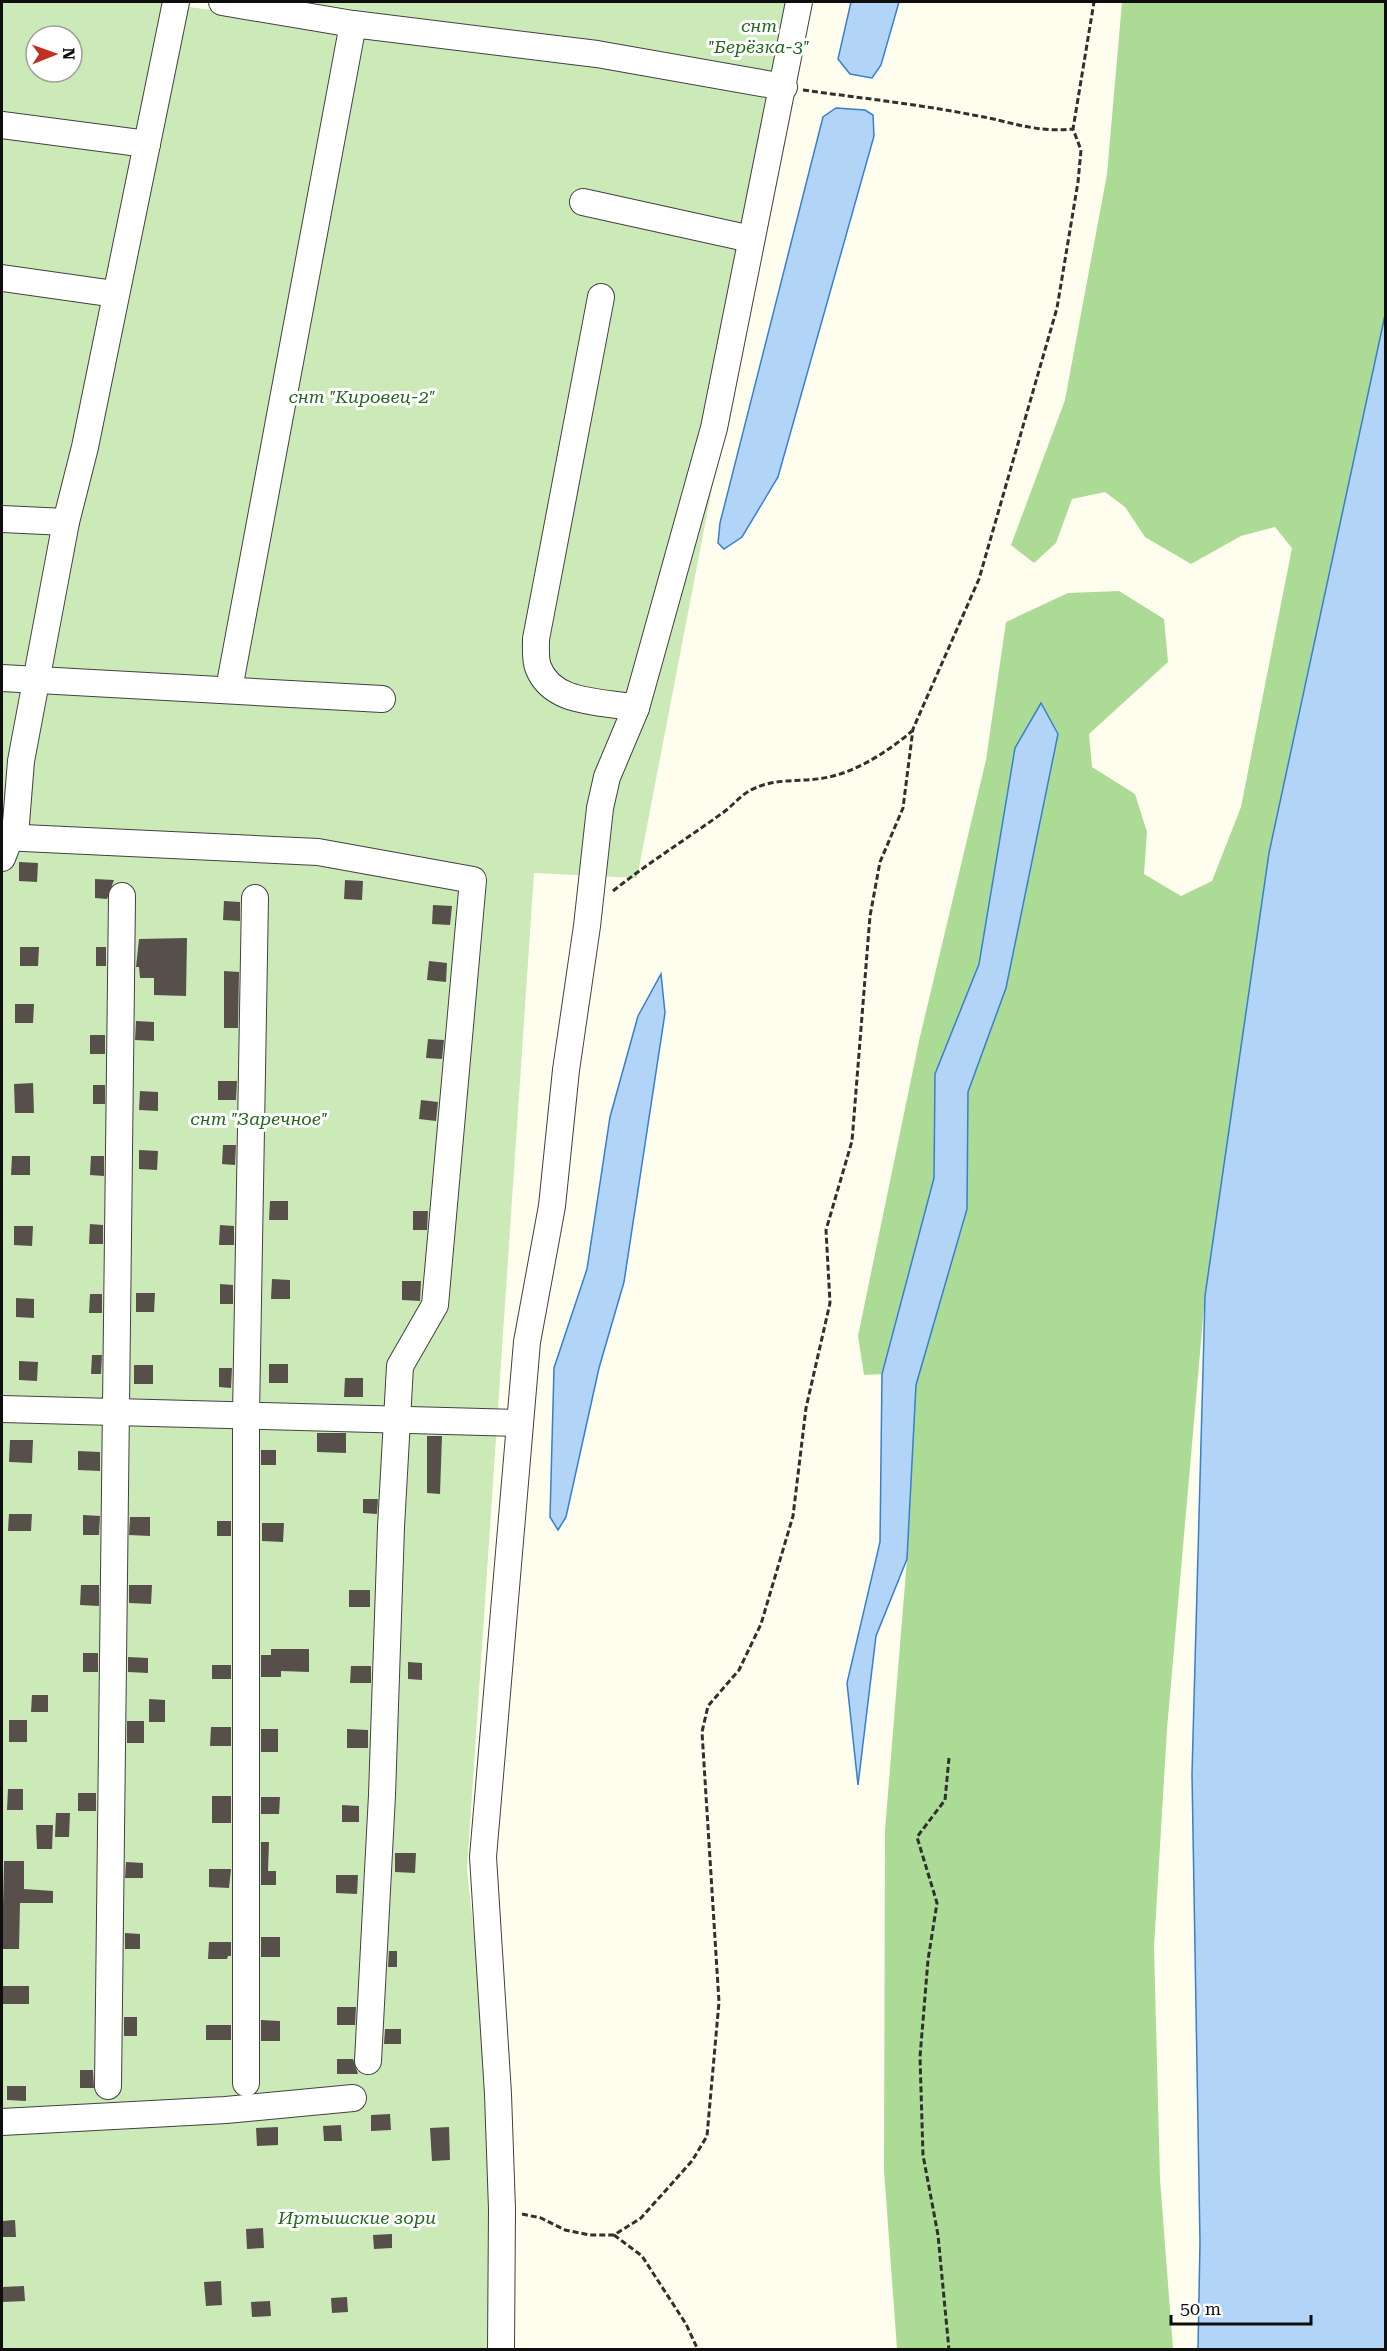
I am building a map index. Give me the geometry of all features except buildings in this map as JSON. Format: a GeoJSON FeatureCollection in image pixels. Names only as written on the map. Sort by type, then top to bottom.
{"type":"FeatureCollection","features":[{"type":"Feature","properties":{"kind":"street"},"geometry":{"type":"LineString","coordinates":[[177,2],[85,447],[66,522],[21,761],[16,823],[5,844],[318,852],[473,880],[435,1305],[400,1366],[368,2061]]}},
{"type":"Feature","properties":{"kind":"street"},"geometry":{"type":"LineString","coordinates":[[222,2],[353,24],[597,54],[784,87]]}},
{"type":"Feature","properties":{"kind":"street"},"geometry":{"type":"LineString","coordinates":[[501,2349],[502,2209],[498,2094],[483,1857],[527,1342],[552,1206],[566,1070],[587,926],[600,808],[608,777],[636,708],[714,428],[751,238],[784,87],[799,2]]}},
{"type":"Feature","properties":{"kind":"street"},"geometry":{"type":"LineString","coordinates":[[230,689],[353,24]]}},
{"type":"Feature","properties":{"kind":"street"},"geometry":{"type":"LineString","coordinates":[[2,125],[147,144]]}},
{"type":"Feature","properties":{"kind":"street"},"geometry":{"type":"LineString","coordinates":[[583,202],[751,238]]}},
{"type":"Feature","properties":{"kind":"street"},"geometry":{"type":"LineString","coordinates":[[2,278],[115,294]]}},
{"type":"Feature","properties":{"kind":"street"},"geometry":{"type":"LineString","coordinates":[[601,297],[536,639],[537,665],[546,684],[566,696],[636,708]]}},
{"type":"Feature","properties":{"kind":"street"},"geometry":{"type":"LineString","coordinates":[[2,519],[66,522]]}},
{"type":"Feature","properties":{"kind":"street"},"geometry":{"type":"LineString","coordinates":[[2,678],[382,699]]}},
{"type":"Feature","properties":{"kind":"street"},"geometry":{"type":"LineString","coordinates":[[108,2086],[122,896]]}},
{"type":"Feature","properties":{"kind":"street"},"geometry":{"type":"LineString","coordinates":[[246,2083],[246,1416],[255,898]]}},
{"type":"Feature","properties":{"kind":"street"},"geometry":{"type":"LineString","coordinates":[[2,1409],[520,1423]]}},
{"type":"Feature","properties":{"kind":"street"},"geometry":{"type":"LineString","coordinates":[[2,2122],[226,2110],[353,2098]]}},
{"type":"Feature","properties":{"kind":"path"},"geometry":{"type":"LineString","coordinates":[[502,2209],[541,2218],[565,2230],[590,2235],[614,2235],[641,2218],[692,2161],[707,2136],[719,2002],[702,1732],[708,1706],[739,1670],[761,1624],[793,1516],[806,1408],[830,1303],[826,1230],[852,1141],[870,916],[880,862],[903,808],[913,729],[979,579],[1057,308],[1078,182],[1081,150],[1073,129],[1094,2]]}},
{"type":"Feature","properties":{"kind":"path"},"geometry":{"type":"LineString","coordinates":[[784,87],[975,115],[1020,128],[1050,131],[1073,129]]}},
{"type":"Feature","properties":{"kind":"path"},"geometry":{"type":"LineString","coordinates":[[609,894],[654,858],[724,813],[750,790],[772,781],[829,777],[856,767],[898,743],[913,729]]}},
{"type":"Feature","properties":{"kind":"path"},"geometry":{"type":"LineString","coordinates":[[949,1758],[945,1800],[916,1837],[937,1903],[928,1960],[921,2079],[923,2155],[938,2235],[949,2349]]}},
{"type":"Feature","properties":{"kind":"path"},"geometry":{"type":"LineString","coordinates":[[614,2235],[642,2256],[686,2324],[698,2349]]}},
{"type":"Feature","properties":{"kind":"green space"},"geometry":{"type":"Polygon","coordinates":[[[2,2],[155,2],[788,93],[637,878],[534,873],[467,1869],[489,2075],[494,2349],[2,2350],[2,2]]]}},
{"type":"Feature","properties":{"kind":"green space","name":"снт \"Берёзка-3\""},"geometry":{"type":"Polygon","coordinates":[[[305,2],[805,2],[791,77],[305,2]]]}},
{"type":"Feature","properties":{"kind":"green space"},"geometry":{"type":"Polygon","coordinates":[[[1122,2],[1385,2],[1385,315],[1269,853],[1205,1296],[1167,1729],[1154,1947],[1160,2179],[1173,2349],[897,2349],[884,2170],[885,1830],[907,1559],[916,1385],[967,1209],[968,1092],[1006,988],[1015,748],[979,964],[935,1074],[934,1178],[882,1374],[864,1375],[858,1336],[919,1041],[986,760],[1006,622],[1068,593],[1119,591],[1164,619],[1168,662],[1089,734],[1092,767],[1135,794],[1147,832],[1144,874],[1181,896],[1212,881],[1241,807],[1292,548],[1275,527],[1241,536],[1191,564],[1145,537],[1125,507],[1105,492],[1072,499],[1056,543],[1034,563],[1011,545],[1065,400],[1107,174],[1122,2]]]}},
{"type":"Feature","properties":{"kind":"water"},"geometry":{"type":"Polygon","coordinates":[[[851,2],[899,2],[881,65],[872,78],[850,74],[838,59],[851,2]]]}},
{"type":"Feature","properties":{"kind":"water"},"geometry":{"type":"Polygon","coordinates":[[[836,108],[865,110],[873,115],[874,136],[778,477],[742,537],[724,549],[718,543],[720,523],[823,117],[836,108]]]}},
{"type":"Feature","properties":{"kind":"water"},"geometry":{"type":"Polygon","coordinates":[[[1385,315],[1385,2349],[1198,2349],[1200,2242],[1192,1774],[1205,1296],[1269,853],[1385,315]]]}},
{"type":"Feature","properties":{"kind":"water"},"geometry":{"type":"Polygon","coordinates":[[[1041,703],[1058,734],[1006,988],[968,1092],[967,1209],[916,1385],[907,1559],[876,1636],[858,1785],[847,1683],[880,1542],[882,1374],[934,1178],[935,1074],[979,964],[1015,748],[1041,703]]]}},
{"type":"Feature","properties":{"kind":"water"},"geometry":{"type":"Polygon","coordinates":[[[661,974],[665,1013],[624,1282],[599,1368],[566,1517],[558,1530],[550,1517],[554,1368],[587,1269],[610,1117],[638,1016],[661,974]]]}},
{"type":"Feature","properties":{"kind":"park label","name":"снт \"Кировец-2\""},"geometry":{"type":"Point","coordinates":[362,397]}},
{"type":"Feature","properties":{"kind":"park label","name":"снт \"Заречное\""},"geometry":{"type":"Point","coordinates":[259,1119]}},
{"type":"Feature","properties":{"kind":"park label","name":"Иртышские зори"},"geometry":{"type":"Point","coordinates":[357,2218]}}]}
